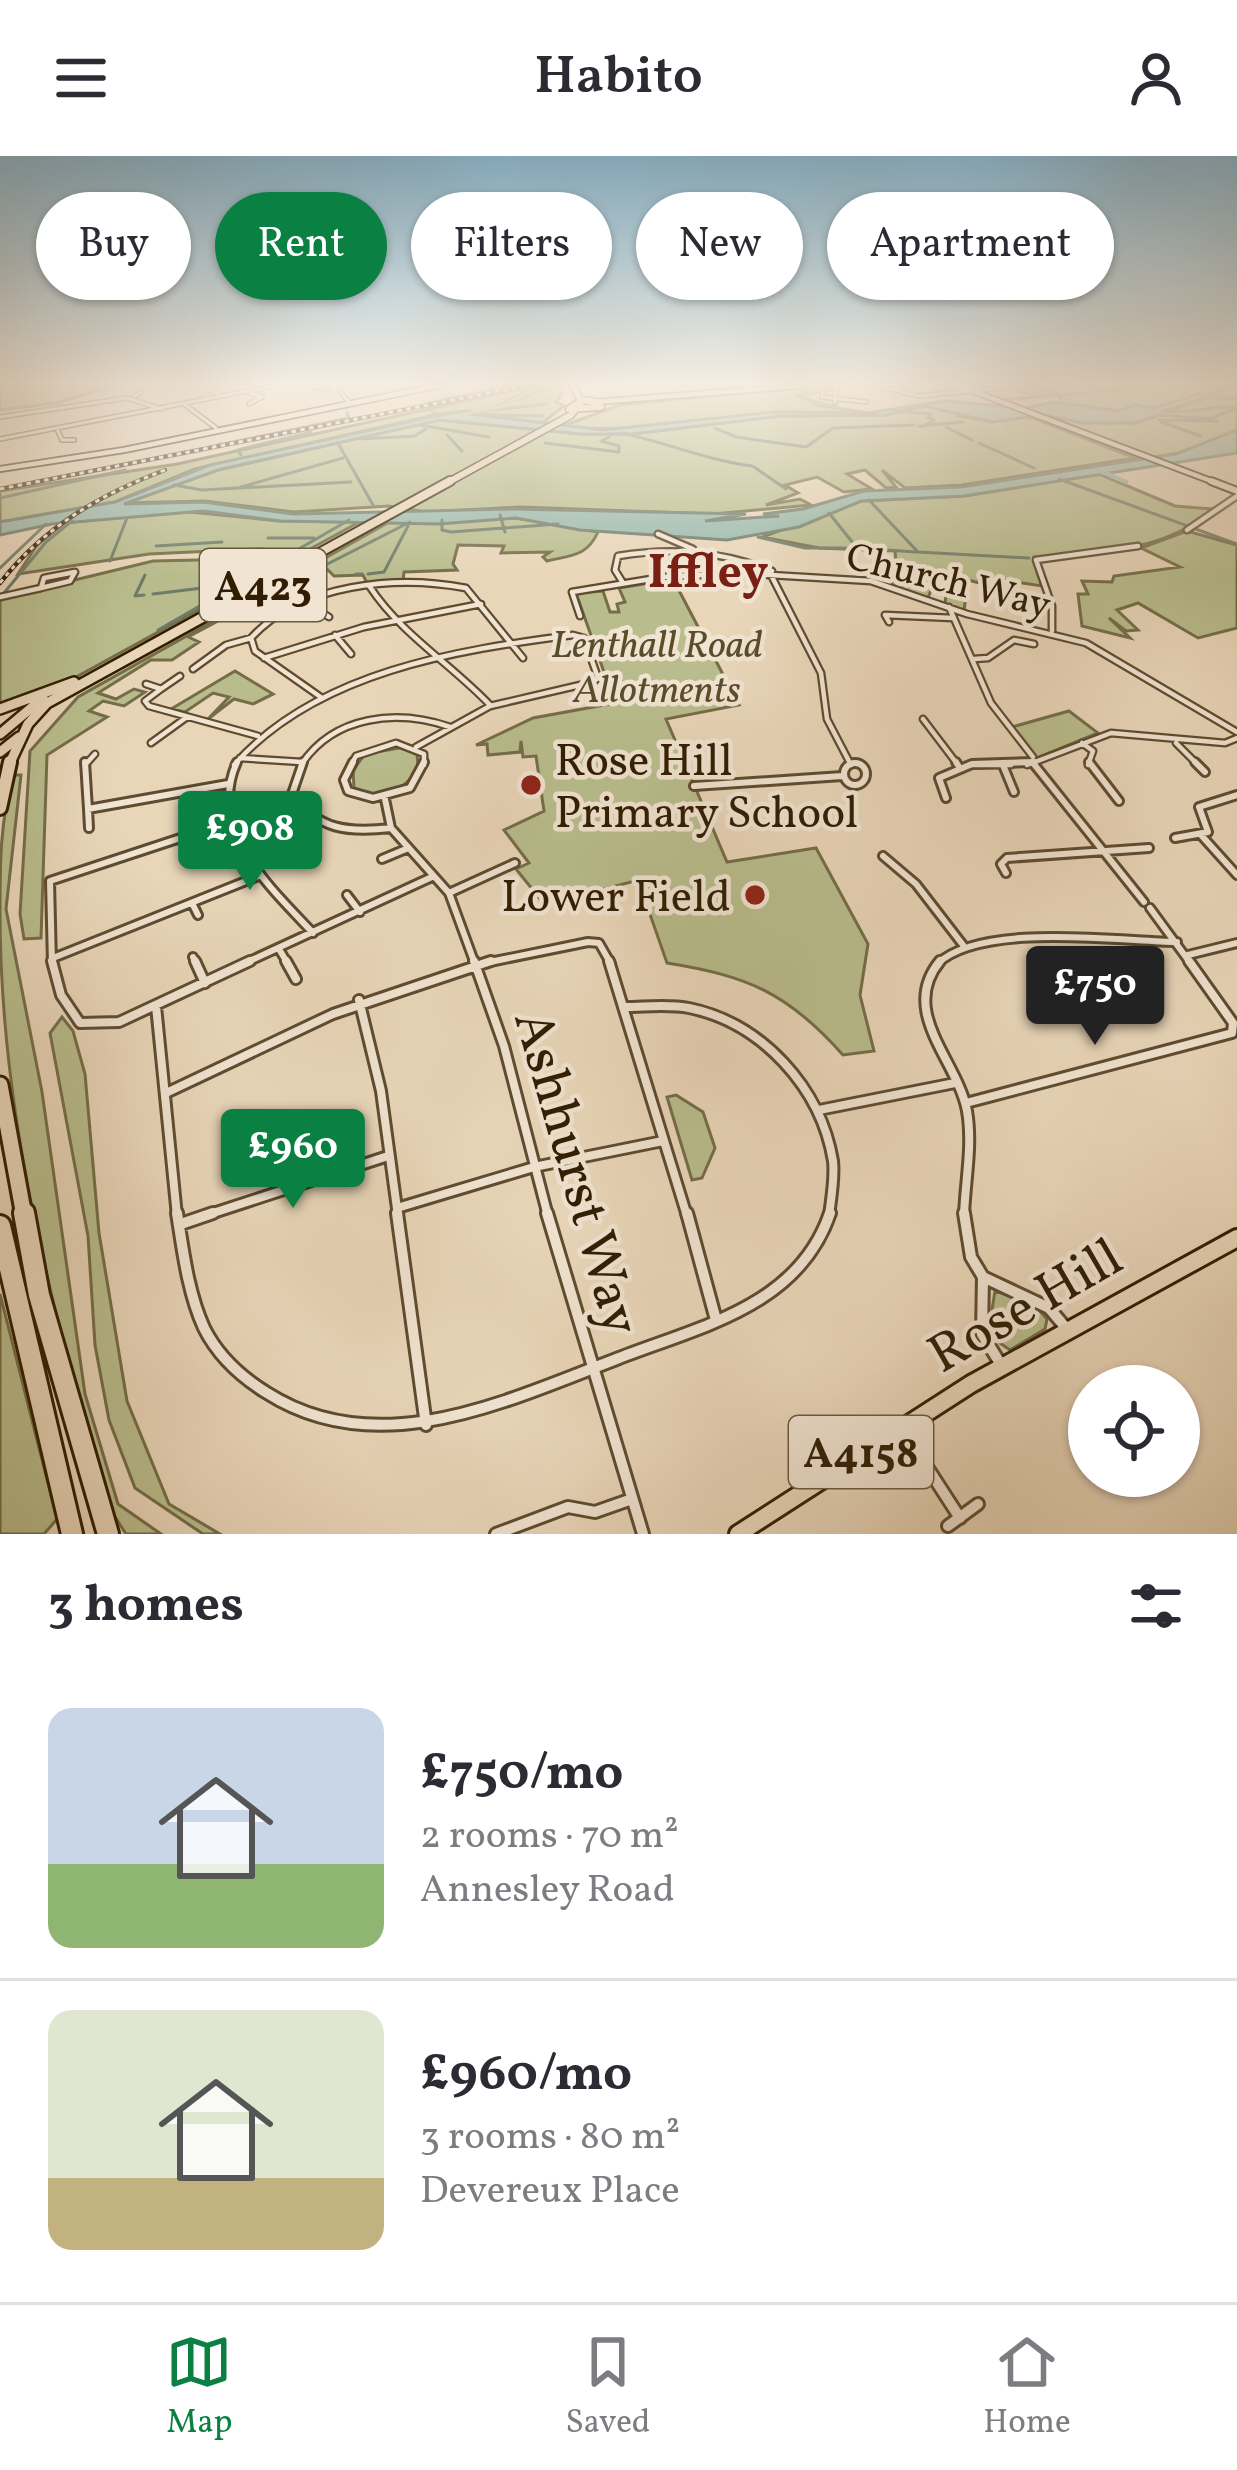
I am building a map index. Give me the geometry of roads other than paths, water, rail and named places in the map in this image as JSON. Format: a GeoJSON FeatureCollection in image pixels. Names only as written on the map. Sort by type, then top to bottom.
{"type":"FeatureCollection","features":[{"type":"Feature","properties":{"kind":"highway","name":"A423"},"geometry":{"type":"LineString","coordinates":[[0,734],[4,716],[75,685],[503,449]]}},
{"type":"Feature","properties":{"kind":"highway","name":"A423"},"geometry":{"type":"LineString","coordinates":[[24,730],[38,710],[75,685]]}},
{"type":"Feature","properties":{"kind":"highway"},"geometry":{"type":"LineString","coordinates":[[8,768],[42,715],[75,685]]}},
{"type":"Feature","properties":{"kind":"highway"},"geometry":{"type":"LineString","coordinates":[[4,716],[24,730]]}},
{"type":"Feature","properties":{"kind":"highway"},"geometry":{"type":"LineString","coordinates":[[0,752],[24,730]]}},
{"type":"Feature","properties":{"kind":"highway"},"geometry":{"type":"LineString","coordinates":[[0,808],[8,768],[24,730]]}},
{"type":"Feature","properties":{"kind":"highway"},"geometry":{"type":"LineString","coordinates":[[0,1085],[39,1295],[109,1534]]}},
{"type":"Feature","properties":{"kind":"highway"},"geometry":{"type":"LineString","coordinates":[[0,1226],[72,1534]]}},
{"type":"Feature","properties":{"kind":"main road","name":"Rose Hill"},"geometry":{"type":"LineString","coordinates":[[738,1534],[760,1528],[902,1427],[1002,1366],[1237,1238]]}},
{"type":"Feature","properties":{"kind":"street"},"geometry":{"type":"LineString","coordinates":[[0,469],[126,449]]}},
{"type":"Feature","properties":{"kind":"street"},"geometry":{"type":"LineString","coordinates":[[1119,449],[1237,494]]}},
{"type":"Feature","properties":{"kind":"street"},"geometry":{"type":"LineString","coordinates":[[1187,530],[1237,494]]}},
{"type":"Feature","properties":{"kind":"street"},"geometry":{"type":"LineString","coordinates":[[658,534],[772,573],[821,673],[827,719],[851,765]]}},
{"type":"Feature","properties":{"kind":"street"},"geometry":{"type":"LineString","coordinates":[[1052,631],[1052,606],[1038,558],[1138,546]]}},
{"type":"Feature","properties":{"kind":"street"},"geometry":{"type":"LineString","coordinates":[[580,616],[572,592],[623,583],[615,570],[618,556],[700,551]]}},
{"type":"Feature","properties":{"kind":"street"},"geometry":{"type":"LineString","coordinates":[[0,597],[41,589],[70,581],[75,572],[44,578],[41,589]]}},
{"type":"Feature","properties":{"kind":"street","name":"Church Way"},"geometry":{"type":"LineString","coordinates":[[623,583],[772,573],[871,581],[967,614],[1052,631],[1090,645],[1237,735]]}},
{"type":"Feature","properties":{"kind":"street"},"geometry":{"type":"LineString","coordinates":[[193,669],[226,645],[251,638],[262,625],[306,603],[370,586],[444,583],[470,590],[523,658]]}},
{"type":"Feature","properties":{"kind":"street"},"geometry":{"type":"LineString","coordinates":[[370,586],[392,620],[446,660],[490,706]]}},
{"type":"Feature","properties":{"kind":"street"},"geometry":{"type":"LineString","coordinates":[[306,603],[329,617]]}},
{"type":"Feature","properties":{"kind":"street"},"geometry":{"type":"LineString","coordinates":[[264,658],[392,620],[482,604]]}},
{"type":"Feature","properties":{"kind":"street"},"geometry":{"type":"LineString","coordinates":[[949,607],[992,704],[1188,956],[1233,1023],[1232,1034],[965,1103]]}},
{"type":"Feature","properties":{"kind":"street"},"geometry":{"type":"LineString","coordinates":[[890,622],[885,615],[967,614]]}},
{"type":"Feature","properties":{"kind":"street"},"geometry":{"type":"LineString","coordinates":[[1025,614],[1026,625]]}},
{"type":"Feature","properties":{"kind":"street"},"geometry":{"type":"LineString","coordinates":[[335,635],[351,654]]}},
{"type":"Feature","properties":{"kind":"street"},"geometry":{"type":"LineString","coordinates":[[313,933],[262,875],[232,821],[228,784],[239,758],[258,736],[322,698],[446,660],[511,643],[573,635],[584,638],[598,678],[490,706],[416,747],[377,746],[349,765],[344,780],[349,791],[386,799],[418,780],[426,761],[416,747]]}},
{"type":"Feature","properties":{"kind":"street"},"geometry":{"type":"LineString","coordinates":[[251,638],[253,648],[264,658],[322,698]]}},
{"type":"Feature","properties":{"kind":"street"},"geometry":{"type":"LineString","coordinates":[[974,659],[988,658],[1014,640],[1034,644]]}},
{"type":"Feature","properties":{"kind":"street"},"geometry":{"type":"LineString","coordinates":[[180,676],[146,704],[258,736]]}},
{"type":"Feature","properties":{"kind":"street"},"geometry":{"type":"LineString","coordinates":[[146,685],[161,689]]}},
{"type":"Feature","properties":{"kind":"street"},"geometry":{"type":"LineString","coordinates":[[309,818],[292,794],[302,762],[329,737],[365,721],[412,716],[450,727]]}},
{"type":"Feature","properties":{"kind":"street"},"geometry":{"type":"LineString","coordinates":[[151,743],[187,717]]}},
{"type":"Feature","properties":{"kind":"street"},"geometry":{"type":"LineString","coordinates":[[923,719],[959,766]]}},
{"type":"Feature","properties":{"kind":"street"},"geometry":{"type":"LineString","coordinates":[[946,798],[939,778],[959,766],[1033,760],[1122,732],[1173,740],[1237,735]]}},
{"type":"Feature","properties":{"kind":"street"},"geometry":{"type":"LineString","coordinates":[[1173,740],[1205,772]]}},
{"type":"Feature","properties":{"kind":"street"},"geometry":{"type":"LineString","coordinates":[[1082,743],[1093,751],[1088,765],[1119,801]]}},
{"type":"Feature","properties":{"kind":"street"},"geometry":{"type":"LineString","coordinates":[[89,828],[86,762],[95,754]]}},
{"type":"Feature","properties":{"kind":"street"},"geometry":{"type":"LineString","coordinates":[[239,758],[302,762]]}},
{"type":"Feature","properties":{"kind":"street"},"geometry":{"type":"LineString","coordinates":[[694,785],[868,778],[866,770],[851,765],[843,768],[842,776]]}},
{"type":"Feature","properties":{"kind":"street"},"geometry":{"type":"LineString","coordinates":[[1003,765],[1014,792]]}},
{"type":"Feature","properties":{"kind":"street"},"geometry":{"type":"LineString","coordinates":[[88,809],[228,784]]}},
{"type":"Feature","properties":{"kind":"street"},"geometry":{"type":"LineString","coordinates":[[1175,838],[1201,835],[1209,825],[1199,807],[1237,795]]}},
{"type":"Feature","properties":{"kind":"street","name":"Ashhurst Way"},"geometry":{"type":"LineString","coordinates":[[386,799],[391,828],[449,893],[471,966],[504,1046],[590,1369],[643,1534]]}},
{"type":"Feature","properties":{"kind":"street"},"geometry":{"type":"LineString","coordinates":[[259,838],[309,818],[359,832],[391,828]]}},
{"type":"Feature","properties":{"kind":"street"},"geometry":{"type":"LineString","coordinates":[[232,821],[50,881],[53,958],[65,1005],[80,1023],[119,1022],[436,875]]}},
{"type":"Feature","properties":{"kind":"street"},"geometry":{"type":"LineString","coordinates":[[1201,835],[1237,874]]}},
{"type":"Feature","properties":{"kind":"street"},"geometry":{"type":"LineString","coordinates":[[1006,873],[1001,864],[1007,858],[1149,848]]}},
{"type":"Feature","properties":{"kind":"street"},"geometry":{"type":"LineString","coordinates":[[382,859],[406,849]]}},
{"type":"Feature","properties":{"kind":"street"},"geometry":{"type":"LineString","coordinates":[[883,856],[916,884],[963,945]]}},
{"type":"Feature","properties":{"kind":"street"},"geometry":{"type":"LineString","coordinates":[[449,893],[515,862]]}},
{"type":"Feature","properties":{"kind":"street"},"geometry":{"type":"LineString","coordinates":[[53,958],[262,875]]}},
{"type":"Feature","properties":{"kind":"street"},"geometry":{"type":"LineString","coordinates":[[347,895],[360,912]]}},
{"type":"Feature","properties":{"kind":"street"},"geometry":{"type":"LineString","coordinates":[[192,903],[198,915]]}},
{"type":"Feature","properties":{"kind":"street"},"geometry":{"type":"LineString","coordinates":[[1067,1330],[1049,1308],[983,1277],[964,1248],[965,1103],[926,1010],[926,986],[935,965],[963,945],[1177,942]]}},
{"type":"Feature","properties":{"kind":"street"},"geometry":{"type":"LineString","coordinates":[[166,1093],[358,1000],[542,949],[599,943],[607,950],[716,1320]]}},
{"type":"Feature","properties":{"kind":"street"},"geometry":{"type":"LineString","coordinates":[[1188,956],[1237,943]]}},
{"type":"Feature","properties":{"kind":"street"},"geometry":{"type":"LineString","coordinates":[[279,949],[296,979]]}},
{"type":"Feature","properties":{"kind":"street"},"geometry":{"type":"LineString","coordinates":[[193,957],[206,983]]}},
{"type":"Feature","properties":{"kind":"street"},"geometry":{"type":"LineString","coordinates":[[358,1000],[390,1156],[426,1425]]}},
{"type":"Feature","properties":{"kind":"street"},"geometry":{"type":"LineString","coordinates":[[156,1006],[181,1224],[202,1326],[230,1366],[267,1396],[318,1420],[369,1429],[426,1425],[590,1369],[784,1290],[806,1266],[823,1232],[832,1156],[819,1110],[782,1055],[738,1022],[682,1004],[624,1007]]}},
{"type":"Feature","properties":{"kind":"street"},"geometry":{"type":"LineString","coordinates":[[819,1110],[956,1083]]}},
{"type":"Feature","properties":{"kind":"street"},"geometry":{"type":"LineString","coordinates":[[397,1208],[534,1167],[663,1141]]}},
{"type":"Feature","properties":{"kind":"street"},"geometry":{"type":"LineString","coordinates":[[181,1224],[390,1156]]}},
{"type":"Feature","properties":{"kind":"street"},"geometry":{"type":"LineString","coordinates":[[983,1277],[982,1334],[1002,1366]]}},
{"type":"Feature","properties":{"kind":"street"},"geometry":{"type":"LineString","coordinates":[[902,1427],[960,1517]]}},
{"type":"Feature","properties":{"kind":"street"},"geometry":{"type":"LineString","coordinates":[[496,1534],[568,1507],[595,1512],[632,1499]]}},
{"type":"Feature","properties":{"kind":"street"},"geometry":{"type":"LineString","coordinates":[[948,1526],[978,1504]]}},
{"type":"Feature","properties":{"kind":"waterway"},"geometry":{"type":"LineString","coordinates":[[241,449],[241,455]]}},
{"type":"Feature","properties":{"kind":"waterway"},"geometry":{"type":"LineString","coordinates":[[341,449],[373,505]]}},
{"type":"Feature","properties":{"kind":"waterway"},"geometry":{"type":"LineString","coordinates":[[597,449],[619,449]]}},
{"type":"Feature","properties":{"kind":"waterway"},"geometry":{"type":"LineString","coordinates":[[681,449],[752,466]]}},
{"type":"Feature","properties":{"kind":"waterway"},"geometry":{"type":"LineString","coordinates":[[993,449],[1034,468]]}},
{"type":"Feature","properties":{"kind":"waterway"},"geometry":{"type":"LineString","coordinates":[[241,487],[343,458]]}},
{"type":"Feature","properties":{"kind":"waterway"},"geometry":{"type":"LineString","coordinates":[[754,467],[786,489]]}},
{"type":"Feature","properties":{"kind":"waterway"},"geometry":{"type":"LineString","coordinates":[[0,498],[125,470]]}},
{"type":"Feature","properties":{"kind":"waterway"},"geometry":{"type":"LineString","coordinates":[[1098,470],[1126,482]]}},
{"type":"Feature","properties":{"kind":"waterway"},"geometry":{"type":"LineString","coordinates":[[1059,479],[1237,544]]}},
{"type":"Feature","properties":{"kind":"waterway"},"geometry":{"type":"LineString","coordinates":[[174,485],[202,490],[351,482]]}},
{"type":"Feature","properties":{"kind":"waterway"},"geometry":{"type":"LineString","coordinates":[[869,500],[918,552],[1029,558]]}},
{"type":"Feature","properties":{"kind":"waterway"},"geometry":{"type":"LineString","coordinates":[[829,513],[857,548],[916,552]]}},
{"type":"Feature","properties":{"kind":"waterway"},"geometry":{"type":"LineString","coordinates":[[500,515],[504,528]]}},
{"type":"Feature","properties":{"kind":"waterway"},"geometry":{"type":"LineString","coordinates":[[110,561],[127,518]]}},
{"type":"Feature","properties":{"kind":"waterway"},"geometry":{"type":"LineString","coordinates":[[158,630],[349,520]]}},
{"type":"Feature","properties":{"kind":"waterway"},"geometry":{"type":"LineString","coordinates":[[442,520],[442,530],[451,532],[504,528]]}},
{"type":"Feature","properties":{"kind":"waterway"},"geometry":{"type":"LineString","coordinates":[[4,593],[46,542],[72,521]]}},
{"type":"Feature","properties":{"kind":"waterway"},"geometry":{"type":"LineString","coordinates":[[247,605],[410,522]]}},
{"type":"Feature","properties":{"kind":"waterway"},"geometry":{"type":"LineString","coordinates":[[0,568],[46,524]]}},
{"type":"Feature","properties":{"kind":"waterway"},"geometry":{"type":"LineString","coordinates":[[504,528],[558,524]]}},
{"type":"Feature","properties":{"kind":"waterway"},"geometry":{"type":"LineString","coordinates":[[368,574],[384,572],[408,526]]}},
{"type":"Feature","properties":{"kind":"waterway"},"geometry":{"type":"LineString","coordinates":[[504,528],[505,532]]}},
{"type":"Feature","properties":{"kind":"waterway"},"geometry":{"type":"LineString","coordinates":[[758,537],[805,548],[855,548]]}},
{"type":"Feature","properties":{"kind":"waterway"},"geometry":{"type":"LineString","coordinates":[[268,538],[314,538]]}},
{"type":"Feature","properties":{"kind":"waterway"},"geometry":{"type":"LineString","coordinates":[[156,546],[222,542]]}},
{"type":"Feature","properties":{"kind":"waterway"},"geometry":{"type":"LineString","coordinates":[[356,574],[362,574]]}},
{"type":"Feature","properties":{"kind":"waterway"},"geometry":{"type":"LineString","coordinates":[[144,595],[135,596],[145,575]]}},
{"type":"Feature","properties":{"kind":"waterway"},"geometry":{"type":"LineString","coordinates":[[153,594],[235,584]]}},
{"type":"Feature","properties":{"kind":"railway"},"geometry":{"type":"LineString","coordinates":[[0,489],[202,449]]}},
{"type":"Feature","properties":{"kind":"railway"},"geometry":{"type":"LineString","coordinates":[[0,583],[35,545],[74,515],[165,470]]}},
{"type":"Feature","properties":{"kind":"place","name":"Rose Hill Primary School"},"geometry":{"type":"Point","coordinates":[531,785]}},
{"type":"Feature","properties":{"kind":"place","name":"Lower Field"},"geometry":{"type":"Point","coordinates":[755,895]}},
{"type":"Feature","properties":{"kind":"district","name":"Iffley"},"geometry":{"type":"Point","coordinates":[708,570]}},
{"type":"Feature","properties":{"kind":"park label","name":"Lenthall Road Allotments"},"geometry":{"type":"Point","coordinates":[657,666]}}]}
